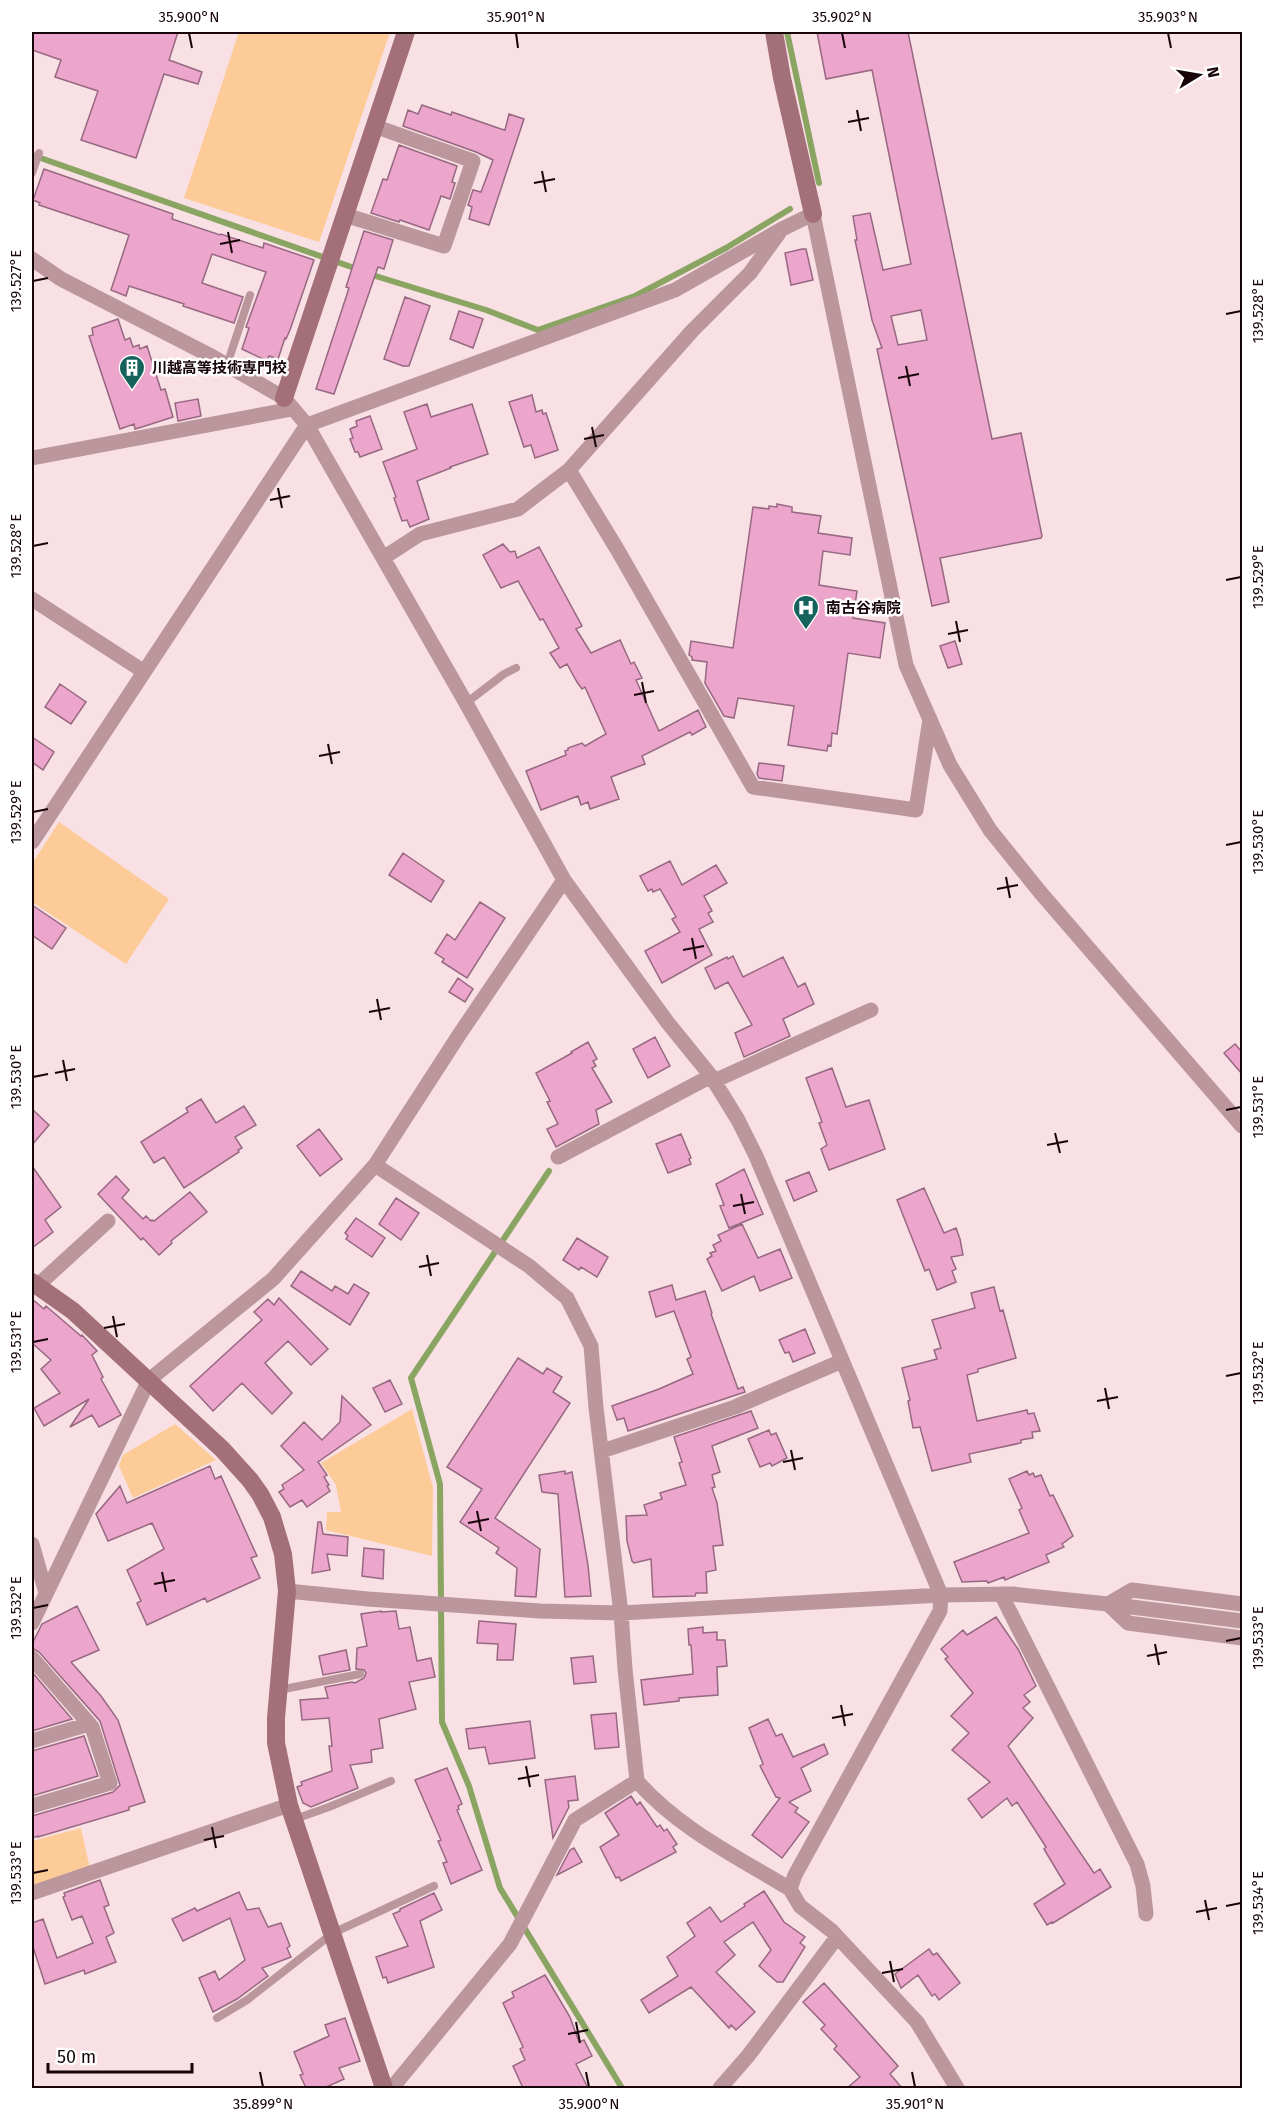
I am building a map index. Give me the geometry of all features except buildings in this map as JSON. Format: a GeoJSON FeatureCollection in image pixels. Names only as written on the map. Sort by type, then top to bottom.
{"type":"FeatureCollection","features":[{"type":"Feature","properties":{"kind":"street"},"geometry":{"type":"LineString","coordinates":[[288,403],[345,214],[406,32]]}},
{"type":"Feature","properties":{"kind":"street"},"geometry":{"type":"LineString","coordinates":[[774,32],[906,665],[950,765],[990,830],[1040,892],[1242,1126]]}},
{"type":"Feature","properties":{"kind":"street"},"geometry":{"type":"LineString","coordinates":[[345,214],[444,246],[473,161],[374,126]]}},
{"type":"Feature","properties":{"kind":"street"},"geometry":{"type":"LineString","coordinates":[[32,842],[307,425],[675,290],[782,229],[813,214]]}},
{"type":"Feature","properties":{"kind":"street"},"geometry":{"type":"LineString","coordinates":[[383,558],[420,534],[519,509],[569,470],[692,331],[750,273],[782,229]]}},
{"type":"Feature","properties":{"kind":"street"},"geometry":{"type":"LineString","coordinates":[[32,259],[61,279],[227,365],[288,403],[307,425],[564,880],[668,1023],[712,1079],[738,1120],[756,1155],[941,1595],[940,1611],[795,1875],[790,1890]]}},
{"type":"Feature","properties":{"kind":"street"},"geometry":{"type":"LineString","coordinates":[[32,458],[288,403]]}},
{"type":"Feature","properties":{"kind":"street"},"geometry":{"type":"LineString","coordinates":[[569,470],[617,549],[753,787],[916,810],[930,719]]}},
{"type":"Feature","properties":{"kind":"street"},"geometry":{"type":"LineString","coordinates":[[32,599],[143,671]]}},
{"type":"Feature","properties":{"kind":"street"},"geometry":{"type":"LineString","coordinates":[[32,1623],[149,1380],[273,1279],[375,1164],[564,880]]}},
{"type":"Feature","properties":{"kind":"street"},"geometry":{"type":"LineString","coordinates":[[558,1157],[712,1079],[871,1010]]}},
{"type":"Feature","properties":{"kind":"street"},"geometry":{"type":"LineString","coordinates":[[375,1164],[529,1266],[567,1298],[591,1346],[637,1781],[648,1794],[693,1831],[790,1890],[800,1906],[837,1936],[917,2022],[957,2088]]}},
{"type":"Feature","properties":{"kind":"street"},"geometry":{"type":"LineString","coordinates":[[108,1221],[34,1284],[72,1311],[222,1449],[260,1494],[272,1517],[281,1544],[287,1591],[278,1690],[276,1743],[291,1812],[384,2088]]}},
{"type":"Feature","properties":{"kind":"street"},"geometry":{"type":"LineString","coordinates":[[602,1451],[735,1407],[842,1361]]}},
{"type":"Feature","properties":{"kind":"street"},"geometry":{"type":"LineString","coordinates":[[32,1544],[46,1593]]}},
{"type":"Feature","properties":{"kind":"street"},"geometry":{"type":"LineString","coordinates":[[1108,1604],[1132,1590],[1242,1604]]}},
{"type":"Feature","properties":{"kind":"street"},"geometry":{"type":"LineString","coordinates":[[287,1591],[540,1611],[621,1613],[941,1595],[1001,1594],[1047,1597],[1242,1621]]}},
{"type":"Feature","properties":{"kind":"street"},"geometry":{"type":"LineString","coordinates":[[1001,1594],[1137,1864],[1143,1886],[1146,1914]]}},
{"type":"Feature","properties":{"kind":"street"},"geometry":{"type":"LineString","coordinates":[[1108,1604],[1128,1623],[1242,1638]]}},
{"type":"Feature","properties":{"kind":"street"},"geometry":{"type":"LineString","coordinates":[[32,1658],[92,1727],[110,1783],[32,1806]]}},
{"type":"Feature","properties":{"kind":"street"},"geometry":{"type":"LineString","coordinates":[[32,1741],[89,1724]]}},
{"type":"Feature","properties":{"kind":"street"},"geometry":{"type":"LineString","coordinates":[[392,2088],[510,1944],[575,1820],[637,1781]]}},
{"type":"Feature","properties":{"kind":"street"},"geometry":{"type":"LineString","coordinates":[[32,1893],[291,1812]]}},
{"type":"Feature","properties":{"kind":"street"},"geometry":{"type":"LineString","coordinates":[[720,2088],[748,2056],[837,1936]]}},
{"type":"Feature","properties":{"kind":"lane"},"geometry":{"type":"LineString","coordinates":[[32,173],[39,153]]}},
{"type":"Feature","properties":{"kind":"lane"},"geometry":{"type":"LineString","coordinates":[[227,365],[250,295]]}},
{"type":"Feature","properties":{"kind":"lane"},"geometry":{"type":"LineString","coordinates":[[466,703],[504,674],[516,668]]}},
{"type":"Feature","properties":{"kind":"lane"},"geometry":{"type":"LineString","coordinates":[[278,1690],[360,1674]]}},
{"type":"Feature","properties":{"kind":"lane"},"geometry":{"type":"LineString","coordinates":[[291,1812],[329,1807],[391,1780]]}},
{"type":"Feature","properties":{"kind":"lane"},"geometry":{"type":"LineString","coordinates":[[217,2018],[247,2000],[333,1933],[434,1886]]}},
{"type":"Feature","properties":{"kind":"shaded area"},"geometry":{"type":"Polygon","coordinates":[[[239,32],[390,32],[319,242],[184,198],[239,32]]]}},
{"type":"Feature","properties":{"kind":"shaded area"},"geometry":{"type":"Polygon","coordinates":[[[59,822],[169,899],[126,964],[32,902],[32,864],[59,822]]]}},
{"type":"Feature","properties":{"kind":"shaded area"},"geometry":{"type":"Polygon","coordinates":[[[412,1409],[433,1488],[432,1556],[326,1530],[327,1512],[341,1512],[336,1485],[321,1463],[412,1409]]]}},
{"type":"Feature","properties":{"kind":"shaded area"},"geometry":{"type":"Polygon","coordinates":[[[175,1424],[216,1460],[133,1498],[119,1466],[123,1455],[175,1424]]]}},
{"type":"Feature","properties":{"kind":"shaded area"},"geometry":{"type":"Polygon","coordinates":[[[81,1828],[90,1869],[32,1887],[32,1841],[81,1828]]]}},
{"type":"Feature","properties":{"kind":"waterway"},"geometry":{"type":"LineString","coordinates":[[787,32],[819,183]]}},
{"type":"Feature","properties":{"kind":"waterway"},"geometry":{"type":"LineString","coordinates":[[32,155],[360,270]]}},
{"type":"Feature","properties":{"kind":"waterway"},"geometry":{"type":"LineString","coordinates":[[369,274],[486,310],[538,330],[635,296],[726,248],[790,209]]}},
{"type":"Feature","properties":{"kind":"waterway"},"geometry":{"type":"LineString","coordinates":[[549,1171],[411,1378],[440,1484],[442,1722],[469,1786],[500,1888],[622,2088]]}},
{"type":"Feature","properties":{"kind":"place","name":"川越高等技術専門校"},"geometry":{"type":"Point","coordinates":[132,391]}},
{"type":"Feature","properties":{"kind":"place","name":"南古谷病院"},"geometry":{"type":"Point","coordinates":[806,631]}}]}
